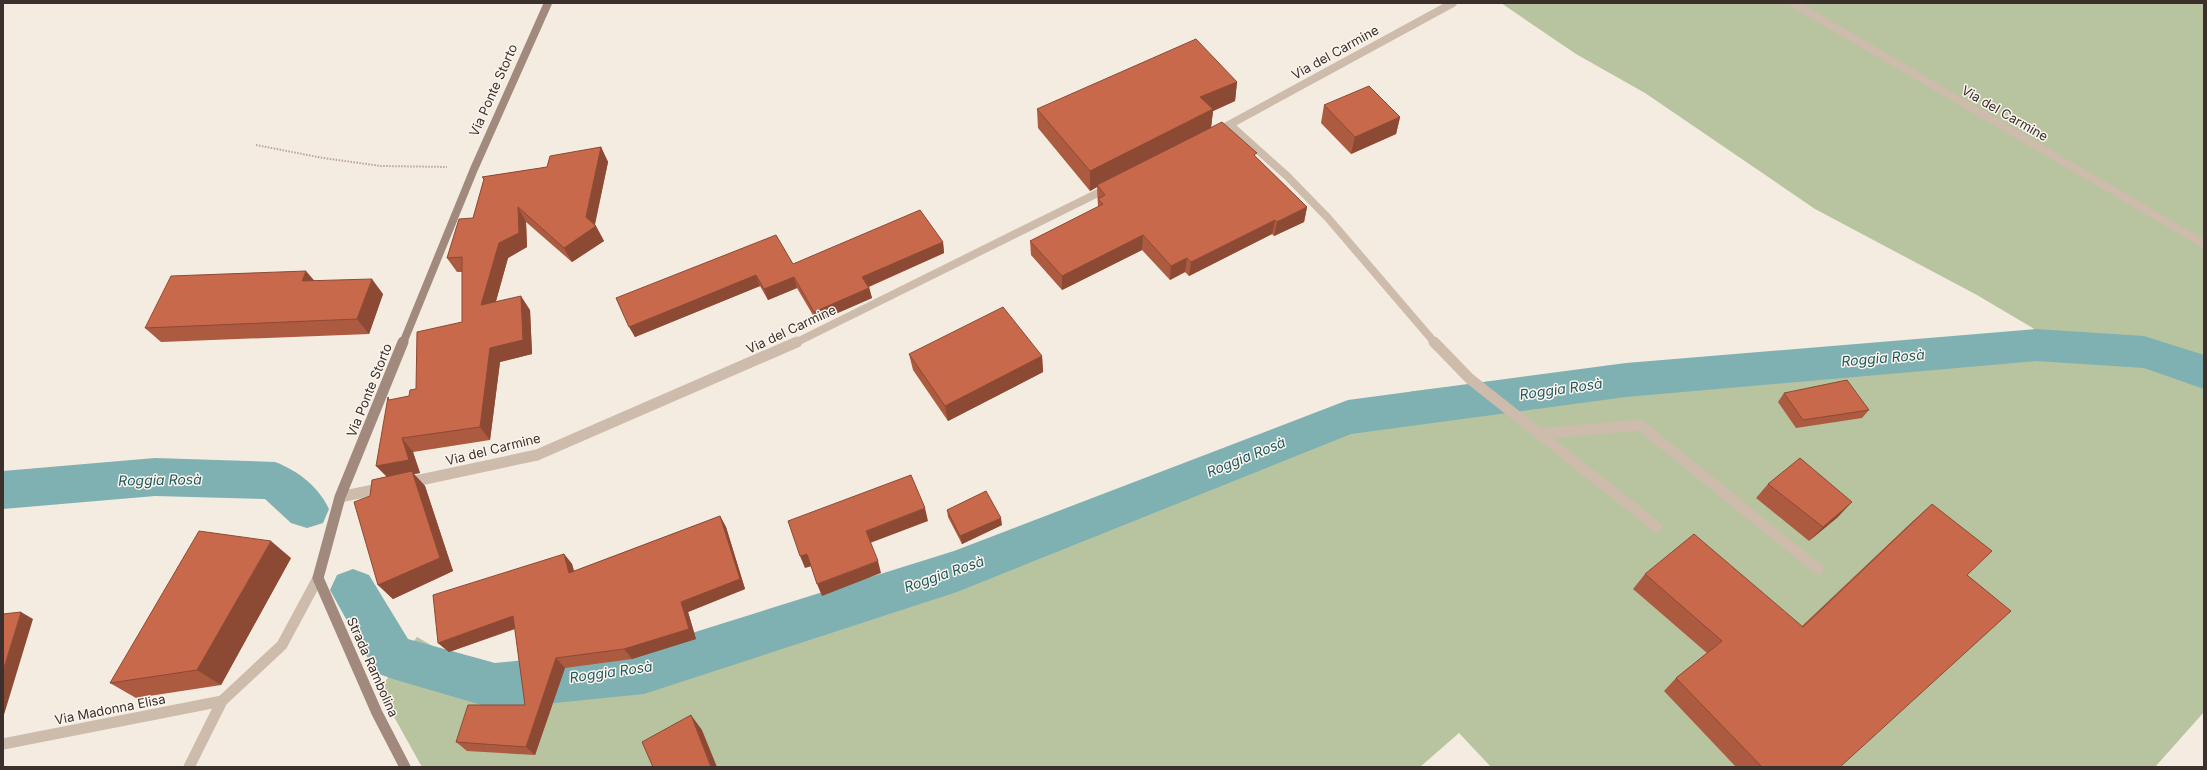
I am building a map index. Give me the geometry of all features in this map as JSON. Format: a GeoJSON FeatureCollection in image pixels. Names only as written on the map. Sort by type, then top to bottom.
{"type":"FeatureCollection","features":[{"type":"Feature","properties":{"kind":"street","name":"Via Ponte Storto"},"geometry":{"type":"LineString","coordinates":[[189,767],[222,701],[282,645],[318,578],[340,497],[474,169],[548,3]]}},
{"type":"Feature","properties":{"kind":"street","name":"Via del Carmine"},"geometry":{"type":"LineString","coordinates":[[1208,136],[1453,3]]}},
{"type":"Feature","properties":{"kind":"street","name":"Via del Carmine"},"geometry":{"type":"LineString","coordinates":[[1793,3],[2204,244]]}},
{"type":"Feature","properties":{"kind":"street"},"geometry":{"type":"LineString","coordinates":[[1230,125],[1271,160],[1339,230],[1449,359],[1470,379],[1657,527]]}},
{"type":"Feature","properties":{"kind":"street","name":"Via del Carmine"},"geometry":{"type":"LineString","coordinates":[[340,497],[537,455],[797,342],[1010,238],[1116,183]]}},
{"type":"Feature","properties":{"kind":"street"},"geometry":{"type":"LineString","coordinates":[[1539,434],[1640,425],[1818,568]]}},
{"type":"Feature","properties":{"kind":"street","name":"Strada Rambolina"},"geometry":{"type":"LineString","coordinates":[[318,578],[377,713],[405,767]]}},
{"type":"Feature","properties":{"kind":"street","name":"Via Madonna Elisa"},"geometry":{"type":"LineString","coordinates":[[3,744],[222,701]]}},
{"type":"Feature","properties":{"kind":"path"},"geometry":{"type":"LineString","coordinates":[[256,145],[323,158],[381,166],[474,169]]}},
{"type":"Feature","properties":{"kind":"green space"},"geometry":{"type":"Polygon","coordinates":[[[1501,3],[2204,3],[2204,712],[2155,767],[1491,767],[1459,733],[1420,767],[422,767],[379,690],[417,637],[450,656],[500,669],[553,671],[628,662],[899,578],[1332,411],[1414,391],[1502,381],[2045,339],[2041,333],[1977,295],[1815,209],[1645,93],[1576,54],[1501,3]]]}},
{"type":"Feature","properties":{"kind":"building"},"geometry":{"type":"Polygon","coordinates":[[[1196,39],[1237,82],[1200,97],[1213,109],[1090,171],[1037,109],[1196,39]]]}},
{"type":"Feature","properties":{"kind":"building"},"geometry":{"type":"Polygon","coordinates":[[[1369,86],[1400,117],[1355,137],[1324,105],[1369,86]]]}},
{"type":"Feature","properties":{"kind":"building"},"geometry":{"type":"Polygon","coordinates":[[[1222,122],[1257,153],[1254,155],[1307,207],[1277,222],[1275,220],[1191,262],[1187,258],[1171,266],[1143,235],[1062,276],[1030,241],[1103,204],[1098,199],[1105,195],[1097,185],[1222,122]]]}},
{"type":"Feature","properties":{"kind":"building"},"geometry":{"type":"Polygon","coordinates":[[[601,147],[586,217],[596,226],[564,248],[518,207],[519,233],[499,243],[481,305],[521,296],[523,340],[490,348],[480,427],[402,438],[409,460],[376,466],[388,397],[389,400],[409,396],[410,390],[416,389],[417,332],[462,322],[462,257],[447,258],[459,219],[473,218],[484,179],[482,177],[547,167],[550,156],[601,147]]]}},
{"type":"Feature","properties":{"kind":"building"},"geometry":{"type":"Polygon","coordinates":[[[920,210],[943,242],[862,277],[869,288],[814,312],[794,277],[764,289],[756,275],[629,327],[616,298],[776,235],[793,264],[920,210]]]}},
{"type":"Feature","properties":{"kind":"building"},"geometry":{"type":"Polygon","coordinates":[[[306,271],[302,281],[372,279],[357,319],[145,328],[171,276],[306,271]]]}},
{"type":"Feature","properties":{"kind":"building"},"geometry":{"type":"Polygon","coordinates":[[[1003,307],[1042,356],[945,406],[909,354],[1003,307]]]}},
{"type":"Feature","properties":{"kind":"building"},"geometry":{"type":"Polygon","coordinates":[[[1847,380],[1869,410],[1803,420],[1784,393],[1847,380]]]}},
{"type":"Feature","properties":{"kind":"building"},"geometry":{"type":"Polygon","coordinates":[[[1800,458],[1852,502],[1823,527],[1768,484],[1800,458]]]}},
{"type":"Feature","properties":{"kind":"building"},"geometry":{"type":"Polygon","coordinates":[[[412,471],[440,558],[378,585],[354,502],[370,496],[372,480],[412,471]]]}},
{"type":"Feature","properties":{"kind":"building"},"geometry":{"type":"Polygon","coordinates":[[[911,475],[925,508],[866,531],[878,561],[817,584],[807,554],[800,556],[788,521],[911,475]]]}},
{"type":"Feature","properties":{"kind":"building"},"geometry":{"type":"Polygon","coordinates":[[[986,491],[1001,518],[960,536],[947,510],[986,491]]]}},
{"type":"Feature","properties":{"kind":"building"},"geometry":{"type":"Polygon","coordinates":[[[1932,504],[1992,551],[1967,575],[2011,611],[1840,767],[1762,767],[1676,678],[1722,641],[1645,574],[1694,534],[1803,627],[1932,504]]]}},
{"type":"Feature","properties":{"kind":"building"},"geometry":{"type":"Polygon","coordinates":[[[720,516],[740,579],[681,602],[689,629],[624,649],[556,658],[526,747],[456,742],[468,705],[525,705],[513,616],[438,643],[433,595],[564,554],[569,573],[720,516]]]}},
{"type":"Feature","properties":{"kind":"building"},"geometry":{"type":"Polygon","coordinates":[[[199,531],[271,541],[197,670],[110,683],[199,531]]]}},
{"type":"Feature","properties":{"kind":"building"},"geometry":{"type":"Polygon","coordinates":[[[21,612],[3,671],[3,614],[21,612]]]}},
{"type":"Feature","properties":{"kind":"building"},"geometry":{"type":"Polygon","coordinates":[[[691,715],[711,767],[653,767],[642,742],[691,715]]]}},
{"type":"Feature","properties":{"kind":"waterway","name":"Roggia Rosà"},"geometry":{"type":"LineString","coordinates":[[353,590],[393,657],[495,686],[644,671],[957,571],[1348,417],[1626,380],[2036,345],[2144,352],[2204,372]]}},
{"type":"Feature","properties":{"kind":"waterway","name":"Roggia Rosà"},"geometry":{"type":"LineString","coordinates":[[3,490],[155,477],[275,481],[307,509]]}}]}
